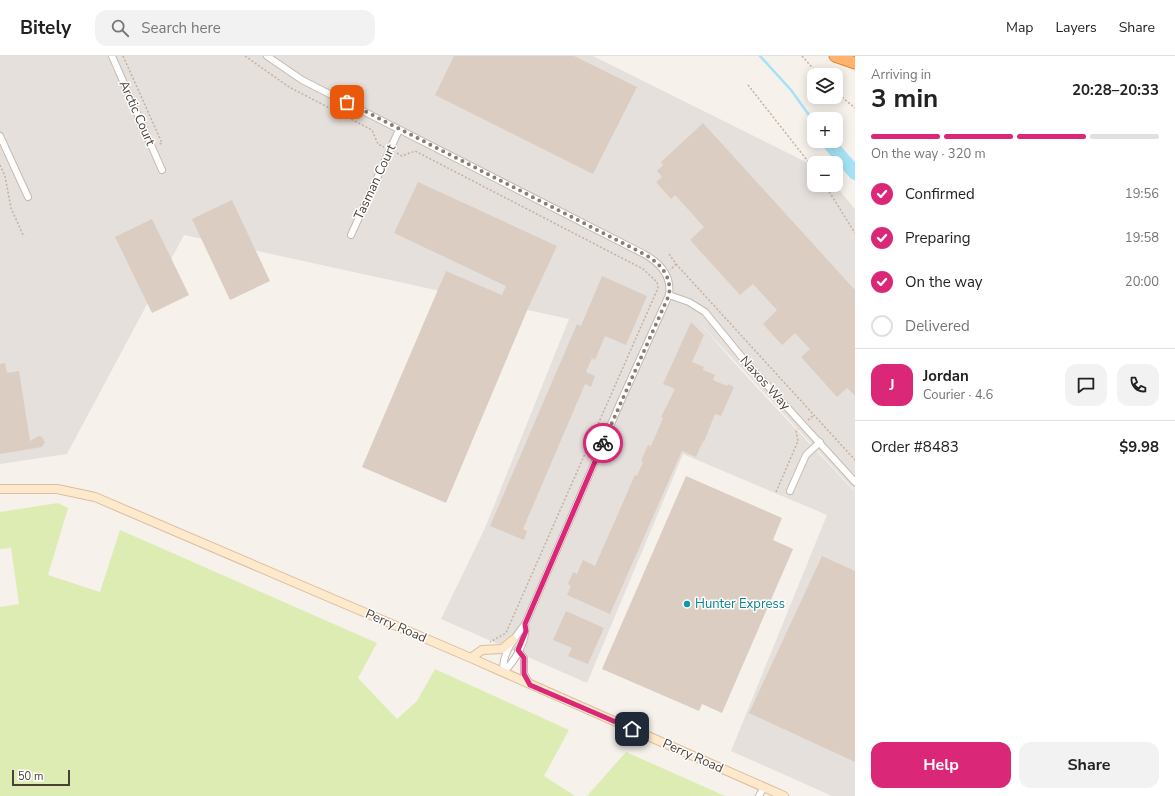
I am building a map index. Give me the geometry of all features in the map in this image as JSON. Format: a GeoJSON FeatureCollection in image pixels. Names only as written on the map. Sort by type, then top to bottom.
{"type":"FeatureCollection","features":[{"type":"Feature","properties":{"kind":"highway"},"geometry":{"type":"LineString","coordinates":[[835,56],[855,63]]}},
{"type":"Feature","properties":{"kind":"main road","name":"Perry Road"},"geometry":{"type":"LineString","coordinates":[[0,489],[57,489],[95,497],[471,658],[784,796]]}},
{"type":"Feature","properties":{"kind":"main road"},"geometry":{"type":"LineString","coordinates":[[471,658],[482,650],[491,651],[502,649],[512,640]]}},
{"type":"Feature","properties":{"kind":"street","name":"Arctic Court"},"geometry":{"type":"LineString","coordinates":[[112,56],[162,170]]}},
{"type":"Feature","properties":{"kind":"street"},"geometry":{"type":"LineString","coordinates":[[267,56],[302,80],[648,256],[666,273],[670,281],[669,295],[621,401],[525,624],[512,640],[502,661],[502,672]]}},
{"type":"Feature","properties":{"kind":"street","name":"Tasman Court"},"geometry":{"type":"LineString","coordinates":[[351,235],[399,130]]}},
{"type":"Feature","properties":{"kind":"street"},"geometry":{"type":"LineString","coordinates":[[0,136],[28,197]]}},
{"type":"Feature","properties":{"kind":"street","name":"Naxos Way"},"geometry":{"type":"LineString","coordinates":[[669,295],[689,302],[705,312],[745,361],[855,482]]}},
{"type":"Feature","properties":{"kind":"street"},"geometry":{"type":"LineString","coordinates":[[790,491],[806,455],[820,442]]}},
{"type":"Feature","properties":{"kind":"street"},"geometry":{"type":"LineString","coordinates":[[502,672],[511,665],[526,631],[525,624]]}},
{"type":"Feature","properties":{"kind":"street"},"geometry":{"type":"LineString","coordinates":[[518,650],[524,658],[524,674],[530,685]]}},
{"type":"Feature","properties":{"kind":"street"},"geometry":{"type":"LineString","coordinates":[[759,796],[764,787]]}},
{"type":"Feature","properties":{"kind":"path"},"geometry":{"type":"LineString","coordinates":[[123,56],[162,143],[152,148]]}},
{"type":"Feature","properties":{"kind":"path"},"geometry":{"type":"LineString","coordinates":[[245,56],[289,87],[372,130],[378,144],[402,156],[415,151],[643,269],[657,282],[658,288],[652,302],[506,633],[490,641],[491,651]]}},
{"type":"Feature","properties":{"kind":"path"},"geometry":{"type":"LineString","coordinates":[[802,56],[813,68]]}},
{"type":"Feature","properties":{"kind":"path"},"geometry":{"type":"LineString","coordinates":[[748,85],[807,160]]}},
{"type":"Feature","properties":{"kind":"path"},"geometry":{"type":"LineString","coordinates":[[843,98],[855,108]]}},
{"type":"Feature","properties":{"kind":"path"},"geometry":{"type":"LineString","coordinates":[[0,166],[5,176],[10,208],[24,237]]}},
{"type":"Feature","properties":{"kind":"path"},"geometry":{"type":"LineString","coordinates":[[829,192],[855,233]]}},
{"type":"Feature","properties":{"kind":"path"},"geometry":{"type":"LineString","coordinates":[[676,264],[855,460]]}},
{"type":"Feature","properties":{"kind":"path"},"geometry":{"type":"LineString","coordinates":[[776,492],[798,441],[796,431],[814,415]]}},
{"type":"Feature","properties":{"kind":"shaded area"},"geometry":{"type":"Polygon","coordinates":[[[0,56],[593,56],[807,163],[807,192],[841,192],[855,209],[855,796],[832,796],[731,751],[827,515],[683,454],[587,683],[441,619],[485,528],[569,319],[184,235],[67,454],[0,464],[0,56]],[[697,320],[738,367],[854,490],[697,320]]]}},
{"type":"Feature","properties":{"kind":"green space"},"geometry":{"type":"Polygon","coordinates":[[[58,503],[68,508],[48,575],[100,592],[120,530],[377,643],[358,678],[397,719],[417,701],[435,669],[569,730],[544,776],[575,796],[0,796],[0,607],[19,604],[11,548],[0,549],[0,512],[58,503]]]}},
{"type":"Feature","properties":{"kind":"green space"},"geometry":{"type":"Polygon","coordinates":[[[626,752],[725,796],[587,796],[626,752]]]}},
{"type":"Feature","properties":{"kind":"building"},"geometry":{"type":"Polygon","coordinates":[[[454,56],[574,56],[637,87],[593,174],[435,95],[454,56]]]}},
{"type":"Feature","properties":{"kind":"building"},"geometry":{"type":"Polygon","coordinates":[[[703,123],[855,290],[855,396],[847,388],[837,397],[801,357],[810,349],[795,333],[782,345],[763,324],[777,310],[753,284],[740,295],[690,240],[704,227],[675,195],[671,199],[656,182],[662,177],[657,171],[663,165],[661,162],[703,123]]]}},
{"type":"Feature","properties":{"kind":"building"},"geometry":{"type":"Polygon","coordinates":[[[418,182],[557,246],[529,306],[446,503],[362,467],[446,271],[502,295],[506,286],[394,233],[418,182]]]}},
{"type":"Feature","properties":{"kind":"building"},"geometry":{"type":"Polygon","coordinates":[[[232,200],[270,281],[230,300],[192,219],[232,200]]]}},
{"type":"Feature","properties":{"kind":"building"},"geometry":{"type":"Polygon","coordinates":[[[152,219],[189,295],[152,313],[115,237],[152,219]]]}},
{"type":"Feature","properties":{"kind":"building"},"geometry":{"type":"Polygon","coordinates":[[[602,276],[647,296],[626,345],[605,336],[595,360],[592,358],[586,372],[595,376],[591,387],[585,384],[523,529],[527,531],[524,540],[490,526],[577,324],[581,326],[602,276]]]}},
{"type":"Feature","properties":{"kind":"building"},"geometry":{"type":"Polygon","coordinates":[[[691,322],[704,335],[692,362],[704,367],[703,370],[715,375],[713,380],[727,386],[728,384],[734,387],[721,416],[715,414],[704,442],[703,441],[696,457],[682,451],[610,614],[567,595],[571,586],[568,584],[573,572],[577,574],[583,560],[595,566],[635,475],[637,476],[643,462],[641,461],[648,445],[651,446],[663,418],[661,417],[675,389],[663,384],[691,322]]]}},
{"type":"Feature","properties":{"kind":"building"},"geometry":{"type":"Polygon","coordinates":[[[5,363],[7,373],[19,371],[30,441],[39,436],[42,437],[45,442],[42,447],[0,454],[0,364],[5,363]]]}},
{"type":"Feature","properties":{"kind":"building","name":"Hunter Express"},"geometry":{"type":"Polygon","coordinates":[[[686,476],[782,518],[773,540],[793,549],[722,713],[702,704],[699,711],[602,669],[686,476]]]}},
{"type":"Feature","properties":{"kind":"building"},"geometry":{"type":"Polygon","coordinates":[[[822,556],[855,571],[855,762],[749,713],[822,556]]]}},
{"type":"Feature","properties":{"kind":"building"},"geometry":{"type":"Polygon","coordinates":[[[566,611],[604,628],[588,664],[568,656],[572,648],[553,640],[566,611]]]}},
{"type":"Feature","properties":{"kind":"waterway"},"geometry":{"type":"LineString","coordinates":[[760,56],[791,90],[807,112]]}},
{"type":"Feature","properties":{"kind":"waterway"},"geometry":{"type":"LineString","coordinates":[[833,148],[855,173]]}},
{"type":"Feature","properties":{"kind":"way so far"},"geometry":{"type":"LineString","coordinates":[[347,102],[617,242],[644,254],[653,259],[666,273],[670,281],[669,295],[603,443]]}},
{"type":"Feature","properties":{"kind":"place","name":"Hunter Express"},"geometry":{"type":"Point","coordinates":[687,604]}},
{"type":"Feature","properties":{"kind":"route"},"geometry":{"type":"LineString","coordinates":[[603,443],[525,624],[526,631],[518,650],[524,658],[524,674],[530,685],[632,729]]}}]}
